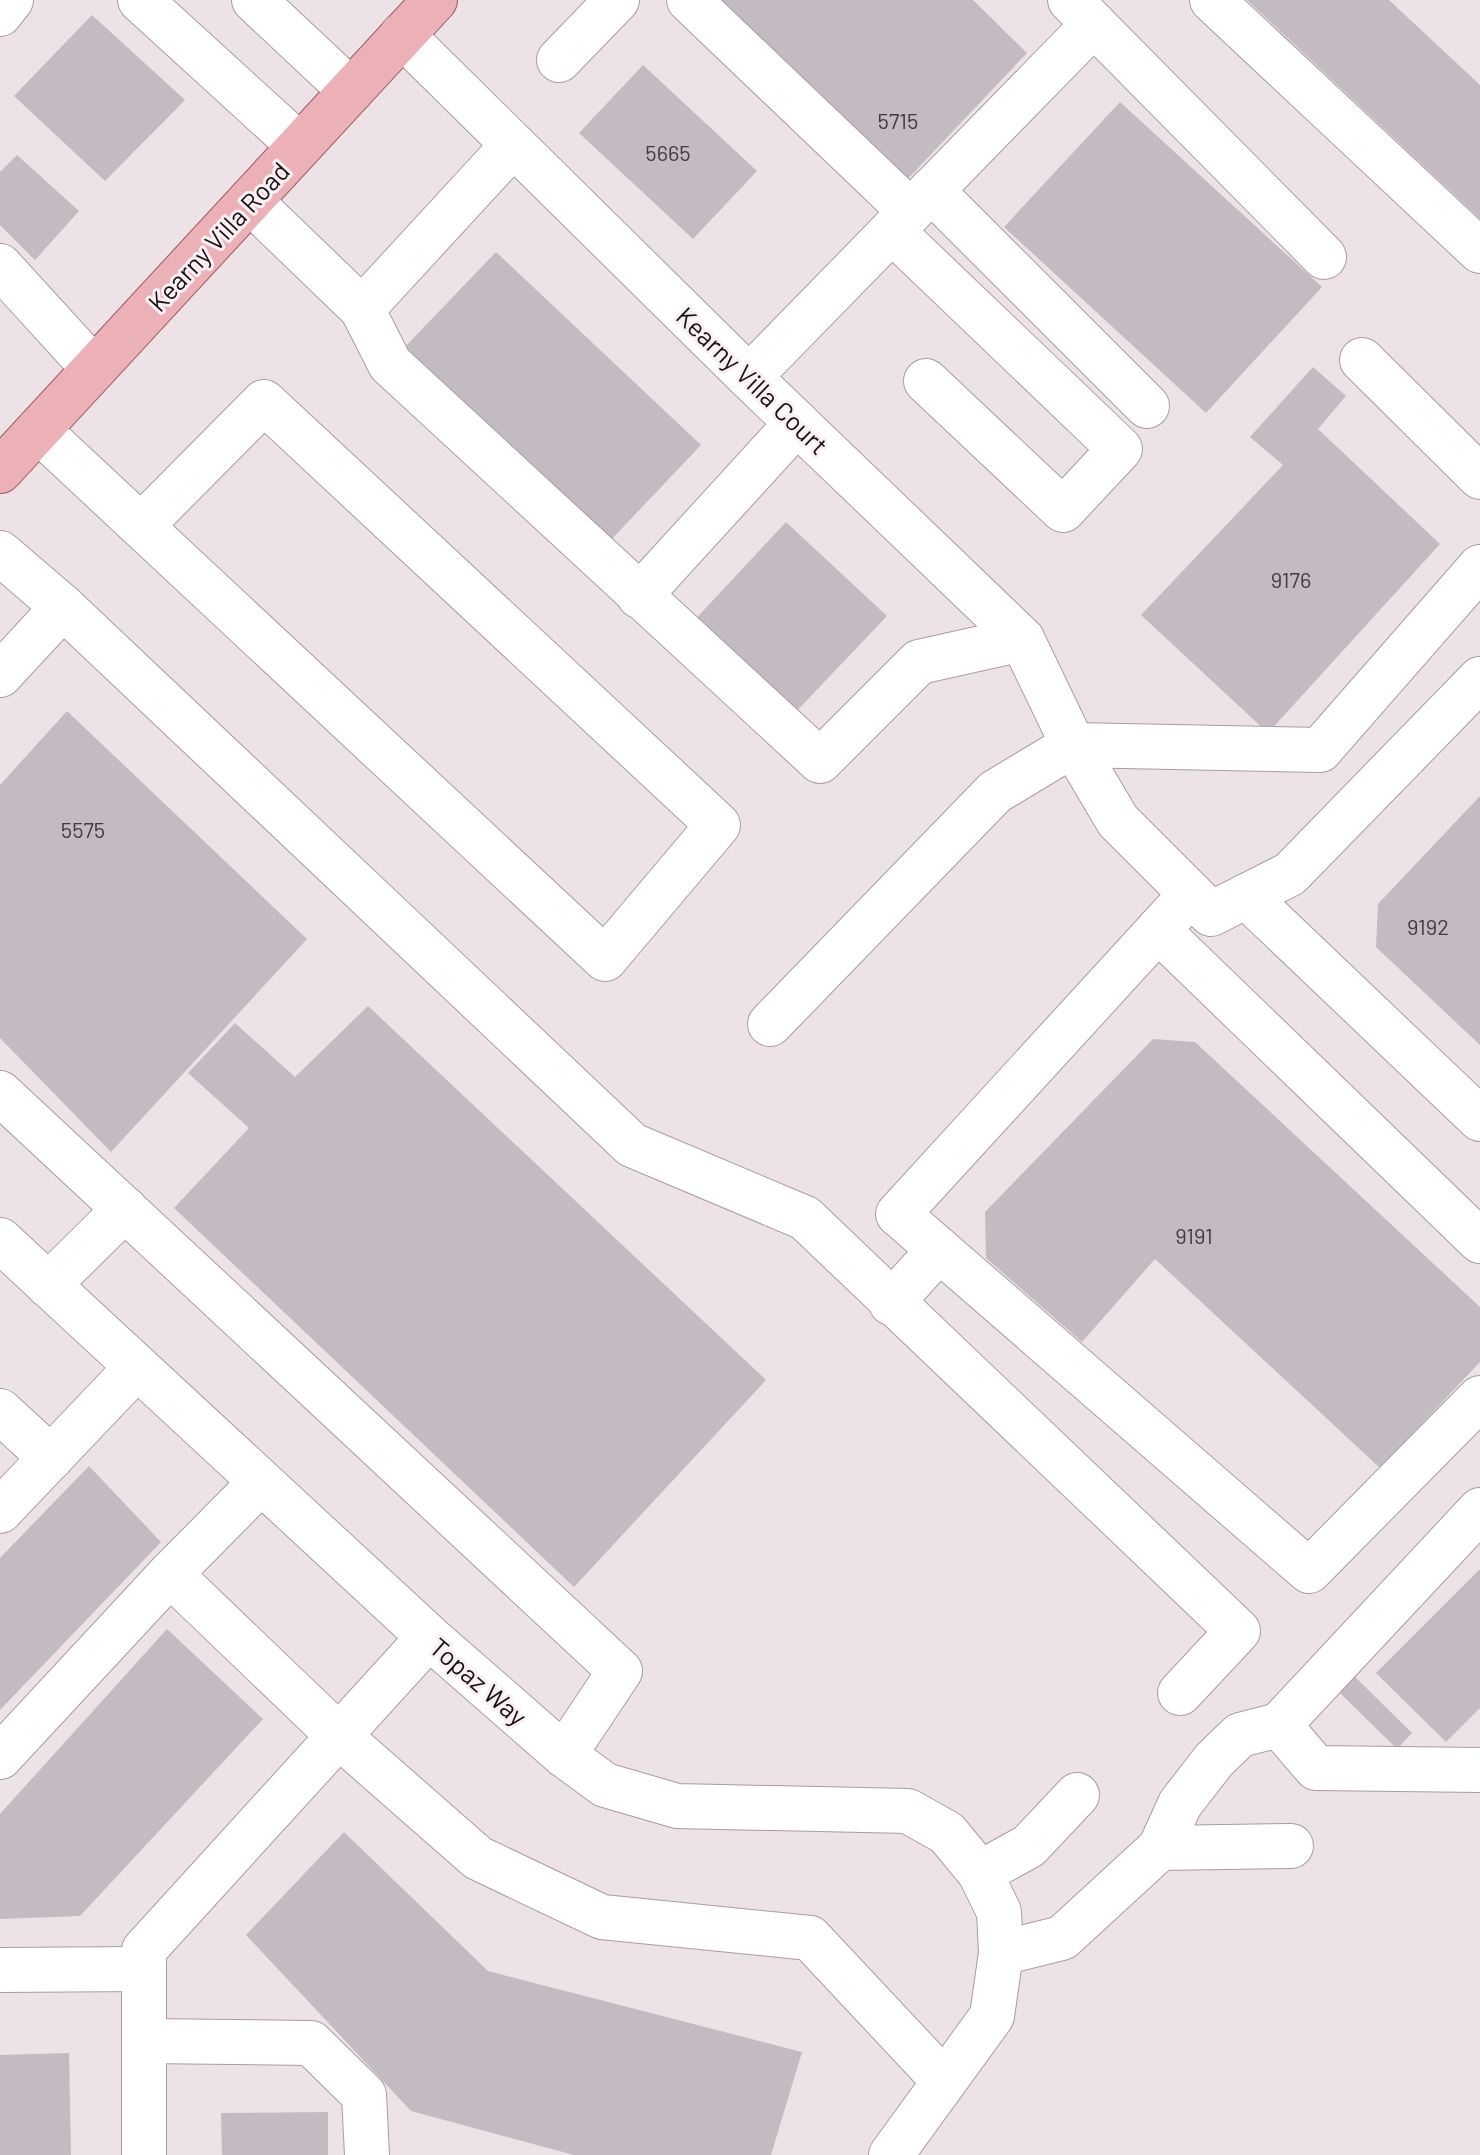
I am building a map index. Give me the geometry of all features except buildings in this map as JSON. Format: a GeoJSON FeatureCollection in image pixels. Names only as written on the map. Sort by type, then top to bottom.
{"type":"FeatureCollection","features":[{"type":"Feature","properties":{"kind":"main road","name":"Kearny Villa Road"},"geometry":{"type":"LineString","coordinates":[[12,452],[94,369],[435,0]]}},
{"type":"Feature","properties":{"kind":"street"},"geometry":{"type":"LineString","coordinates":[[0,14],[11,0]]}},
{"type":"Feature","properties":{"kind":"street"},"geometry":{"type":"LineString","coordinates":[[140,0],[300,146]]}},
{"type":"Feature","properties":{"kind":"street"},"geometry":{"type":"LineString","coordinates":[[254,0],[351,91]]}},
{"type":"Feature","properties":{"kind":"street"},"geometry":{"type":"LineString","coordinates":[[559,60],[617,0]]}},
{"type":"Feature","properties":{"kind":"street"},"geometry":{"type":"LineString","coordinates":[[689,0],[911,211],[1147,406]]}},
{"type":"Feature","properties":{"kind":"street"},"geometry":{"type":"LineString","coordinates":[[1212,0],[1480,251]]}},
{"type":"Feature","properties":{"kind":"street"},"geometry":{"type":"LineString","coordinates":[[749,377],[911,211],[1082,12],[1324,257]]}},
{"type":"Feature","properties":{"kind":"street","name":"Kearny Villa Court"},"geometry":{"type":"LineString","coordinates":[[402,35],[749,377],[1022,639],[1073,745],[1118,821],[1211,914],[1246,896]]}},
{"type":"Feature","properties":{"kind":"street"},"geometry":{"type":"LineString","coordinates":[[362,309],[513,145]]}},
{"type":"Feature","properties":{"kind":"street"},"geometry":{"type":"LineString","coordinates":[[250,201],[362,309],[390,364],[820,761],[919,662],[1022,639]]}},
{"type":"Feature","properties":{"kind":"street"},"geometry":{"type":"LineString","coordinates":[[911,211],[1120,449],[1063,510],[926,381]]}},
{"type":"Feature","properties":{"kind":"street"},"geometry":{"type":"LineString","coordinates":[[0,266],[94,369]]}},
{"type":"Feature","properties":{"kind":"street"},"geometry":{"type":"LineString","coordinates":[[1362,360],[1480,477]]}},
{"type":"Feature","properties":{"kind":"street"},"geometry":{"type":"LineString","coordinates":[[12,452],[142,525],[605,959],[718,825],[264,402],[142,525]]}},
{"type":"Feature","properties":{"kind":"street"},"geometry":{"type":"LineString","coordinates":[[639,596],[797,423]]}},
{"type":"Feature","properties":{"kind":"street"},"geometry":{"type":"LineString","coordinates":[[0,553],[63,607],[632,1145],[805,1218],[1238,1631],[1180,1693]]}},
{"type":"Feature","properties":{"kind":"street"},"geometry":{"type":"LineString","coordinates":[[770,1024],[995,792],[1073,745],[1320,750],[1480,567]]}},
{"type":"Feature","properties":{"kind":"street"},"geometry":{"type":"LineString","coordinates":[[0,675],[63,607]]}},
{"type":"Feature","properties":{"kind":"street"},"geometry":{"type":"LineString","coordinates":[[1480,679],[1290,874],[1246,896],[1480,1119]]}},
{"type":"Feature","properties":{"kind":"street"},"geometry":{"type":"LineString","coordinates":[[1191,894],[898,1214],[1309,1571],[1480,1398]]}},
{"type":"Feature","properties":{"kind":"street"},"geometry":{"type":"LineString","coordinates":[[1158,930],[1480,1241]]}},
{"type":"Feature","properties":{"kind":"street"},"geometry":{"type":"LineString","coordinates":[[0,1093],[620,1671],[564,1755]]}},
{"type":"Feature","properties":{"kind":"street"},"geometry":{"type":"LineString","coordinates":[[48,1285],[125,1209]]}},
{"type":"Feature","properties":{"kind":"street","name":"Topaz Way"},"geometry":{"type":"LineString","coordinates":[[0,1240],[429,1637],[564,1755],[605,1785],[677,1806],[908,1811],[947,1833],[980,1873],[999,1912],[1001,1953],[992,2016],[891,2155]]}},
{"type":"Feature","properties":{"kind":"street"},"geometry":{"type":"LineString","coordinates":[[891,1303],[939,1250]]}},
{"type":"Feature","properties":{"kind":"street"},"geometry":{"type":"LineString","coordinates":[[0,1511],[137,1367]]}},
{"type":"Feature","properties":{"kind":"street"},"geometry":{"type":"LineString","coordinates":[[0,1411],[51,1458]]}},
{"type":"Feature","properties":{"kind":"street"},"geometry":{"type":"LineString","coordinates":[[0,1757],[170,1574],[261,1482]]}},
{"type":"Feature","properties":{"kind":"street"},"geometry":{"type":"LineString","coordinates":[[1001,1953],[1062,1938],[1160,1848],[1180,1804],[1214,1760],[1240,1735],[1279,1725],[1480,1510]]}},
{"type":"Feature","properties":{"kind":"street"},"geometry":{"type":"LineString","coordinates":[[170,1574],[339,1736],[478,1858],[602,1917],[810,1938],[944,2081]]}},
{"type":"Feature","properties":{"kind":"street"},"geometry":{"type":"LineString","coordinates":[[144,2155],[144,1950],[429,1637]]}},
{"type":"Feature","properties":{"kind":"street"},"geometry":{"type":"LineString","coordinates":[[1279,1725],[1316,1768],[1480,1770]]}},
{"type":"Feature","properties":{"kind":"street"},"geometry":{"type":"LineString","coordinates":[[980,1873],[1029,1846],[1077,1795]]}},
{"type":"Feature","properties":{"kind":"street"},"geometry":{"type":"LineString","coordinates":[[1160,1848],[1291,1846]]}},
{"type":"Feature","properties":{"kind":"street"},"geometry":{"type":"LineString","coordinates":[[0,1970],[144,1969]]}},
{"type":"Feature","properties":{"kind":"street"},"geometry":{"type":"LineString","coordinates":[[144,2041],[311,2043],[364,2095],[367,2155]]}}]}
